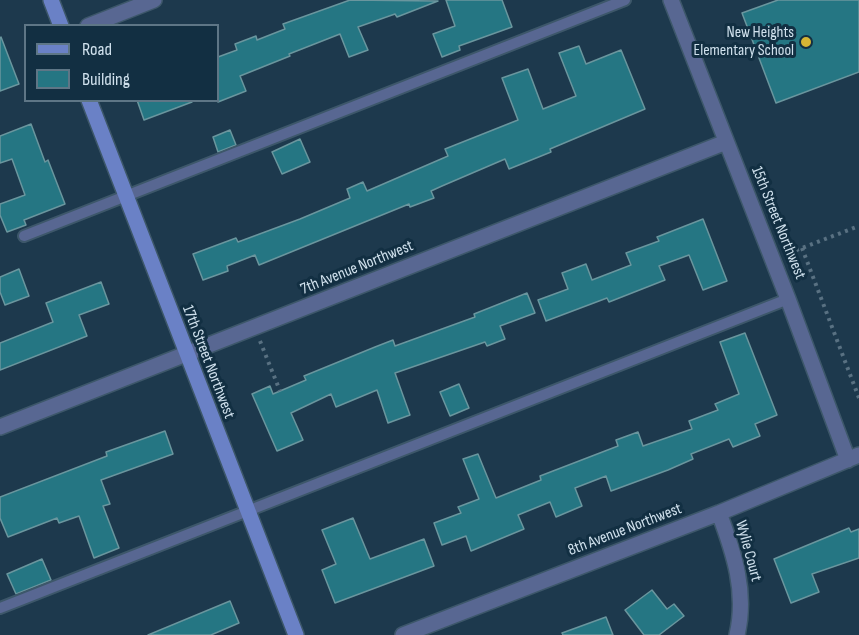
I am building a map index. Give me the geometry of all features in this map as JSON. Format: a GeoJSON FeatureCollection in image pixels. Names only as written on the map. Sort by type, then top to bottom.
{"type":"FeatureCollection","features":[{"type":"Feature","properties":{"kind":"street"},"geometry":{"type":"LineString","coordinates":[[51,0],[60,24]]}},
{"type":"Feature","properties":{"kind":"street"},"geometry":{"type":"LineString","coordinates":[[93,24],[154,0]]}},
{"type":"Feature","properties":{"kind":"street","name":"15th Street Northwest"},"geometry":{"type":"LineString","coordinates":[[671,0],[788,299],[853,457]]}},
{"type":"Feature","properties":{"kind":"street","name":"17th Street Northwest"},"geometry":{"type":"LineString","coordinates":[[90,102],[296,635]]}},
{"type":"Feature","properties":{"kind":"street","name":"7th Avenue Northwest"},"geometry":{"type":"LineString","coordinates":[[0,427],[726,142]]}},
{"type":"Feature","properties":{"kind":"street","name":"8th Avenue Northwest"},"geometry":{"type":"LineString","coordinates":[[403,635],[719,513],[853,457]]}},
{"type":"Feature","properties":{"kind":"street","name":"Wylie Court"},"geometry":{"type":"LineString","coordinates":[[719,513],[735,559],[740,586],[742,604],[737,635]]}},
{"type":"Feature","properties":{"kind":"lane"},"geometry":{"type":"LineString","coordinates":[[24,236],[625,0]]}},
{"type":"Feature","properties":{"kind":"lane"},"geometry":{"type":"LineString","coordinates":[[0,608],[788,299]]}},
{"type":"Feature","properties":{"kind":"path"},"geometry":{"type":"LineString","coordinates":[[789,253],[859,226]]}},
{"type":"Feature","properties":{"kind":"path"},"geometry":{"type":"LineString","coordinates":[[802,248],[859,398]]}},
{"type":"Feature","properties":{"kind":"path"},"geometry":{"type":"LineString","coordinates":[[255,328],[280,391]]}},
{"type":"Feature","properties":{"kind":"building"},"geometry":{"type":"Polygon","coordinates":[[[350,0],[438,1],[397,17],[395,14],[358,27],[368,50],[349,57],[340,34],[240,76],[246,91],[219,102],[219,57],[237,50],[235,44],[256,36],[257,40],[285,29],[283,24],[350,0]]]}},
{"type":"Feature","properties":{"kind":"building"},"geometry":{"type":"Polygon","coordinates":[[[446,0],[502,0],[512,27],[459,46],[460,50],[442,57],[433,34],[455,26],[446,0]]]}},
{"type":"Feature","properties":{"kind":"building","name":"New Heights Elementary School"},"geometry":{"type":"Polygon","coordinates":[[[778,0],[859,0],[859,72],[776,103],[742,13],[778,0]]]}},
{"type":"Feature","properties":{"kind":"building"},"geometry":{"type":"Polygon","coordinates":[[[0,38],[19,84],[0,91],[0,38]]]}},
{"type":"Feature","properties":{"kind":"building"},"geometry":{"type":"Polygon","coordinates":[[[579,46],[586,64],[621,50],[645,109],[509,169],[505,159],[431,191],[434,198],[410,207],[409,204],[259,265],[255,255],[227,266],[228,271],[203,280],[193,254],[236,238],[238,242],[300,219],[350,198],[347,189],[363,182],[367,191],[448,156],[445,149],[518,120],[502,78],[528,69],[543,109],[576,96],[559,53],[579,46]]]}},
{"type":"Feature","properties":{"kind":"building"},"geometry":{"type":"Polygon","coordinates":[[[138,102],[192,102],[144,120],[138,102]]]}},
{"type":"Feature","properties":{"kind":"building"},"geometry":{"type":"Polygon","coordinates":[[[31,124],[45,162],[48,160],[65,204],[24,220],[26,225],[7,232],[0,215],[0,204],[25,195],[12,159],[0,163],[0,136],[31,124]]]}},
{"type":"Feature","properties":{"kind":"building"},"geometry":{"type":"Polygon","coordinates":[[[230,130],[236,145],[218,152],[213,137],[230,130]]]}},
{"type":"Feature","properties":{"kind":"building"},"geometry":{"type":"Polygon","coordinates":[[[300,139],[310,162],[282,174],[272,152],[300,139]]]}},
{"type":"Feature","properties":{"kind":"building"},"geometry":{"type":"Polygon","coordinates":[[[703,219],[727,281],[703,290],[689,255],[659,266],[665,280],[609,302],[607,298],[546,321],[538,300],[568,289],[562,273],[586,264],[592,280],[631,265],[626,253],[659,241],[657,237],[703,219]]]}},
{"type":"Feature","properties":{"kind":"building"},"geometry":{"type":"Polygon","coordinates":[[[19,269],[29,296],[5,305],[0,292],[0,277],[19,269]]]}},
{"type":"Feature","properties":{"kind":"building"},"geometry":{"type":"Polygon","coordinates":[[[101,282],[109,304],[79,315],[87,336],[0,370],[0,343],[53,322],[46,303],[101,282]]]}},
{"type":"Feature","properties":{"kind":"building"},"geometry":{"type":"Polygon","coordinates":[[[527,293],[535,313],[500,326],[505,339],[487,346],[485,342],[395,373],[410,415],[388,423],[377,390],[336,407],[331,394],[291,413],[303,440],[277,451],[252,394],[270,386],[273,394],[306,380],[304,376],[375,347],[393,340],[395,346],[475,317],[474,314],[527,293]]]}},
{"type":"Feature","properties":{"kind":"building"},"geometry":{"type":"Polygon","coordinates":[[[745,333],[777,415],[755,424],[760,436],[733,447],[729,439],[691,454],[693,459],[611,491],[606,476],[575,488],[582,506],[556,517],[550,502],[518,515],[524,529],[471,551],[466,536],[442,545],[434,523],[461,513],[458,507],[479,499],[463,459],[478,454],[496,498],[541,480],[540,476],[618,446],[616,440],[638,432],[643,446],[692,429],[689,421],[718,410],[715,404],[739,394],[720,342],[745,333]]]}},
{"type":"Feature","properties":{"kind":"building"},"geometry":{"type":"Polygon","coordinates":[[[459,384],[469,408],[450,416],[440,392],[459,384]]]}},
{"type":"Feature","properties":{"kind":"building"},"geometry":{"type":"Polygon","coordinates":[[[165,431],[173,454],[101,480],[110,504],[103,506],[119,548],[94,558],[79,516],[59,523],[57,518],[8,537],[0,518],[0,497],[107,456],[106,452],[165,431]]]}},
{"type":"Feature","properties":{"kind":"building"},"geometry":{"type":"Polygon","coordinates":[[[353,518],[370,559],[424,539],[434,566],[335,603],[322,570],[336,564],[322,530],[353,518]]]}},
{"type":"Feature","properties":{"kind":"building"},"geometry":{"type":"Polygon","coordinates":[[[849,528],[851,532],[859,529],[859,558],[812,574],[819,592],[791,603],[774,559],[849,528]]]}},
{"type":"Feature","properties":{"kind":"building"},"geometry":{"type":"Polygon","coordinates":[[[42,559],[51,580],[16,594],[7,574],[42,559]]]}},
{"type":"Feature","properties":{"kind":"building"},"geometry":{"type":"Polygon","coordinates":[[[652,590],[667,609],[674,604],[684,616],[659,635],[644,635],[625,610],[652,590]]]}},
{"type":"Feature","properties":{"kind":"building"},"geometry":{"type":"Polygon","coordinates":[[[230,601],[239,623],[211,635],[148,635],[230,601]]]}},
{"type":"Feature","properties":{"kind":"building"},"geometry":{"type":"Polygon","coordinates":[[[606,617],[613,635],[563,635],[562,633],[606,617]]]}},
{"type":"Feature","properties":{"kind":"place","name":"New Heights Elementary School"},"geometry":{"type":"Point","coordinates":[806,42]}}]}
